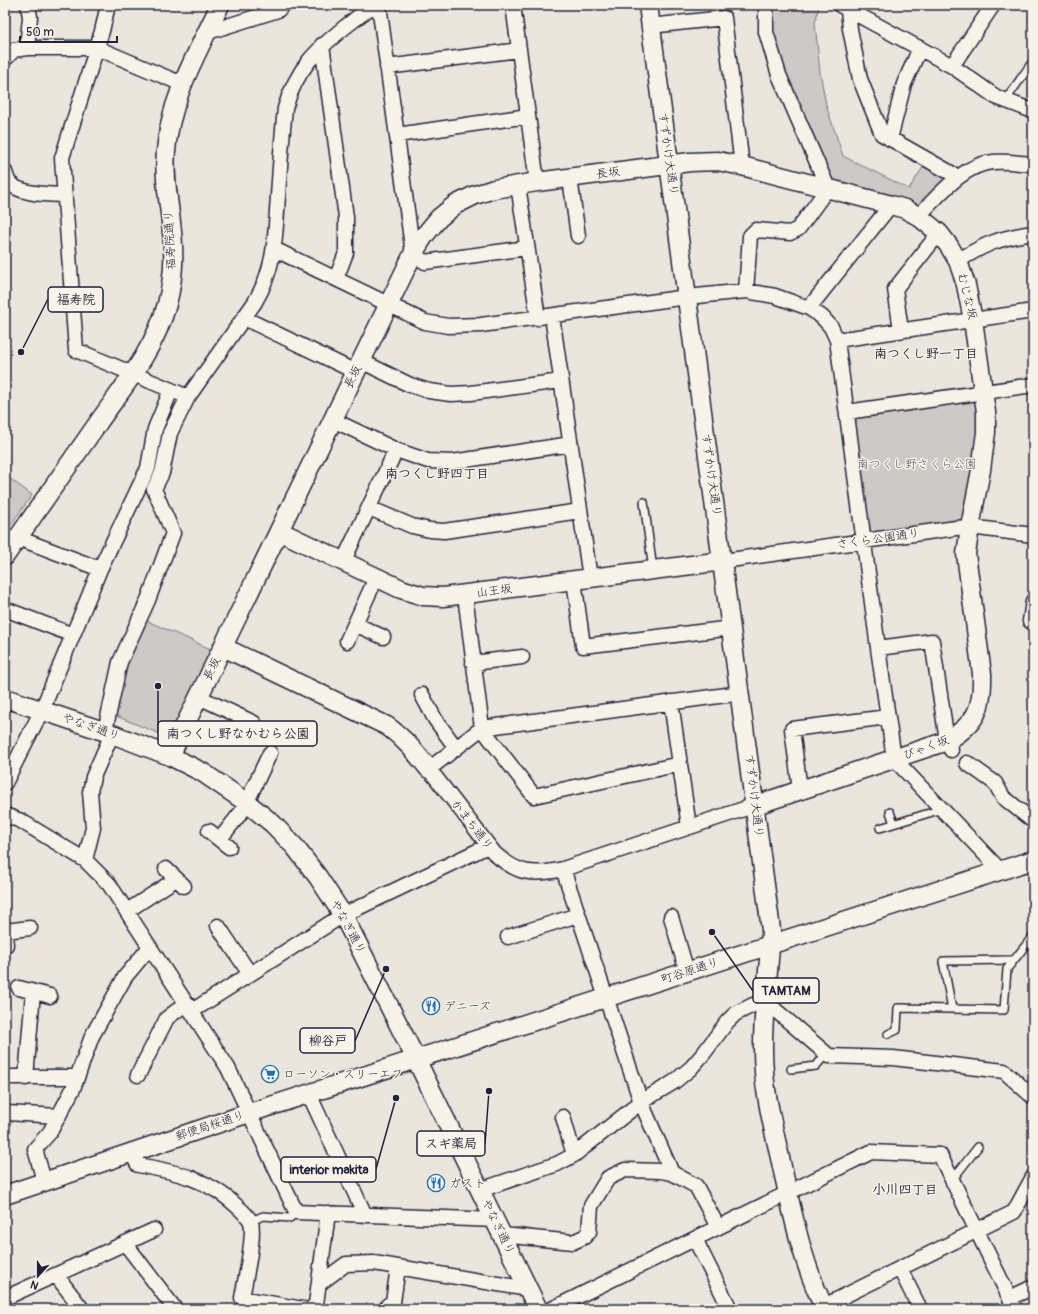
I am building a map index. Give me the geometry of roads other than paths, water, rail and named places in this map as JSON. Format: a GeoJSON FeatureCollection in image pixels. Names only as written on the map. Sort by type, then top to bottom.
{"type":"FeatureCollection","features":[{"type":"Feature","properties":{"kind":"street"},"geometry":{"type":"LineString","coordinates":[[27,48],[30,16],[28,5]]}},
{"type":"Feature","properties":{"kind":"street"},"geometry":{"type":"LineString","coordinates":[[108,5],[107,14],[97,48],[62,158],[76,350],[188,397]]}},
{"type":"Feature","properties":{"kind":"street","name":"福寿院通り"},"geometry":{"type":"LineString","coordinates":[[5,556],[133,374],[154,338],[167,304],[173,265],[173,245],[166,177],[168,132],[182,84],[220,5]]}},
{"type":"Feature","properties":{"kind":"street"},"geometry":{"type":"LineString","coordinates":[[208,32],[278,10],[283,5]]}},
{"type":"Feature","properties":{"kind":"street"},"geometry":{"type":"LineString","coordinates":[[85,860],[93,828],[90,792],[93,777],[109,733],[120,662],[148,600],[173,533],[154,489],[162,473],[170,433],[188,397],[244,318],[264,287],[269,273],[274,249],[285,108],[297,76],[308,60],[322,45],[374,5]]}},
{"type":"Feature","properties":{"kind":"street"},"geometry":{"type":"LineString","coordinates":[[379,5],[413,254],[425,262],[528,248]]}},
{"type":"Feature","properties":{"kind":"street"},"geometry":{"type":"LineString","coordinates":[[512,5],[537,182]]}},
{"type":"Feature","properties":{"kind":"street","name":"すずかけ大通り"},"geometry":{"type":"LineString","coordinates":[[648,5],[756,805],[771,930],[763,1047],[767,1095],[803,1257],[814,1287],[824,1308]]}},
{"type":"Feature","properties":{"kind":"street"},"geometry":{"type":"LineString","coordinates":[[746,291],[750,236],[756,230],[790,233],[798,228],[828,188],[779,75],[766,32],[766,5]]}},
{"type":"Feature","properties":{"kind":"street"},"geometry":{"type":"LineString","coordinates":[[952,66],[993,5]]}},
{"type":"Feature","properties":{"kind":"street"},"geometry":{"type":"LineString","coordinates":[[844,7],[952,66],[1005,101],[1033,111]]}},
{"type":"Feature","properties":{"kind":"street"},"geometry":{"type":"LineString","coordinates":[[844,7],[860,79],[882,134],[958,177]]}},
{"type":"Feature","properties":{"kind":"street"},"geometry":{"type":"LineString","coordinates":[[650,26],[724,18],[742,166]]}},
{"type":"Feature","properties":{"kind":"street"},"geometry":{"type":"LineString","coordinates":[[322,45],[346,217],[346,253],[336,279]]}},
{"type":"Feature","properties":{"kind":"street"},"geometry":{"type":"LineString","coordinates":[[5,59],[14,50],[27,48],[97,48],[182,84]]}},
{"type":"Feature","properties":{"kind":"street"},"geometry":{"type":"LineString","coordinates":[[890,139],[904,84],[920,48]]}},
{"type":"Feature","properties":{"kind":"street"},"geometry":{"type":"LineString","coordinates":[[388,67],[519,50]]}},
{"type":"Feature","properties":{"kind":"street"},"geometry":{"type":"LineString","coordinates":[[397,135],[528,116]]}},
{"type":"Feature","properties":{"kind":"street","name":"むじな坂"},"geometry":{"type":"LineString","coordinates":[[669,164],[718,161],[892,204],[918,216],[939,233],[949,246],[958,262],[966,285],[973,320],[986,412],[986,432],[981,470],[970,527]]}},
{"type":"Feature","properties":{"kind":"street"},"geometry":{"type":"LineString","coordinates":[[918,216],[958,177],[972,167],[992,162],[1033,164]]}},
{"type":"Feature","properties":{"kind":"street","name":"長坂"},"geometry":{"type":"LineString","coordinates":[[170,756],[413,254],[424,236],[439,218],[456,205],[475,195],[494,189],[669,164]]}},
{"type":"Feature","properties":{"kind":"street"},"geometry":{"type":"LineString","coordinates":[[5,172],[8,180],[14,187],[22,191],[64,195]]}},
{"type":"Feature","properties":{"kind":"street"},"geometry":{"type":"LineString","coordinates":[[570,178],[578,236]]}},
{"type":"Feature","properties":{"kind":"street"},"geometry":{"type":"LineString","coordinates":[[518,185],[538,318]]}},
{"type":"Feature","properties":{"kind":"street"},"geometry":{"type":"LineString","coordinates":[[809,308],[892,204]]}},
{"type":"Feature","properties":{"kind":"street"},"geometry":{"type":"LineString","coordinates":[[901,330],[895,289],[939,233]]}},
{"type":"Feature","properties":{"kind":"street"},"geometry":{"type":"LineString","coordinates":[[958,262],[988,243],[1008,237],[1033,233]]}},
{"type":"Feature","properties":{"kind":"street"},"geometry":{"type":"LineString","coordinates":[[274,249],[426,322],[448,326],[481,325],[687,297],[746,291],[776,296],[809,308],[822,317],[831,328],[837,340],[894,760],[1000,870]]}},
{"type":"Feature","properties":{"kind":"street"},"geometry":{"type":"LineString","coordinates":[[837,340],[1033,311]]}},
{"type":"Feature","properties":{"kind":"street"},"geometry":{"type":"LineString","coordinates":[[552,316],[580,511],[584,646],[732,628]]}},
{"type":"Feature","properties":{"kind":"street"},"geometry":{"type":"LineString","coordinates":[[244,318],[358,367],[429,392],[451,394],[471,393],[561,381]]}},
{"type":"Feature","properties":{"kind":"street"},"geometry":{"type":"LineString","coordinates":[[847,412],[1033,385]]}},
{"type":"Feature","properties":{"kind":"street"},"geometry":{"type":"LineString","coordinates":[[5,782],[42,710],[100,569],[148,468],[155,429],[171,390]]}},
{"type":"Feature","properties":{"kind":"street"},"geometry":{"type":"LineString","coordinates":[[332,420],[396,450],[428,461],[452,462],[571,444]]}},
{"type":"Feature","properties":{"kind":"street"},"geometry":{"type":"LineString","coordinates":[[343,562],[396,450]]}},
{"type":"Feature","properties":{"kind":"street"},"geometry":{"type":"LineString","coordinates":[[369,508],[412,526],[444,531],[580,511]]}},
{"type":"Feature","properties":{"kind":"street","name":"さくら公園通り"},"geometry":{"type":"LineString","coordinates":[[723,561],[956,528],[970,527],[1033,535]]}},
{"type":"Feature","properties":{"kind":"street","name":"びゃく坂"},"geometry":{"type":"LineString","coordinates":[[756,805],[894,760],[949,746],[969,725],[980,705],[983,692],[982,674],[966,554],[970,527]]}},
{"type":"Feature","properties":{"kind":"street","name":"山王坂"},"geometry":{"type":"LineString","coordinates":[[279,531],[402,590],[423,596],[444,597],[465,595],[723,561]]}},
{"type":"Feature","properties":{"kind":"street"},"geometry":{"type":"LineString","coordinates":[[18,538],[100,569]]}},
{"type":"Feature","properties":{"kind":"street"},"geometry":{"type":"LineString","coordinates":[[347,641],[376,578]]}},
{"type":"Feature","properties":{"kind":"street"},"geometry":{"type":"LineString","coordinates":[[465,595],[482,728],[534,796],[680,764]]}},
{"type":"Feature","properties":{"kind":"street"},"geometry":{"type":"LineString","coordinates":[[1033,601],[1030,622],[1033,622]]}},
{"type":"Feature","properties":{"kind":"street"},"geometry":{"type":"LineString","coordinates":[[5,609],[73,634]]}},
{"type":"Feature","properties":{"kind":"street"},"geometry":{"type":"LineString","coordinates":[[355,624],[383,637]]}},
{"type":"Feature","properties":{"kind":"street"},"geometry":{"type":"LineString","coordinates":[[878,648],[932,641],[949,746]]}},
{"type":"Feature","properties":{"kind":"street","name":"かまち通り"},"geometry":{"type":"LineString","coordinates":[[223,647],[387,726],[400,735],[411,746],[488,846],[506,863],[519,870],[534,874],[563,869],[756,805]]}},
{"type":"Feature","properties":{"kind":"street"},"geometry":{"type":"LineString","coordinates":[[474,662],[522,657]]}},
{"type":"Feature","properties":{"kind":"street"},"geometry":{"type":"LineString","coordinates":[[429,769],[482,728],[741,693]]}},
{"type":"Feature","properties":{"kind":"street"},"geometry":{"type":"LineString","coordinates":[[422,694],[435,719],[456,748]]}},
{"type":"Feature","properties":{"kind":"street"},"geometry":{"type":"LineString","coordinates":[[199,697],[254,723]]}},
{"type":"Feature","properties":{"kind":"street","name":"やなぎ通り"},"geometry":{"type":"LineString","coordinates":[[5,698],[109,733],[170,756],[202,772],[246,802],[272,824],[295,847],[318,876],[343,915],[416,1059],[538,1309]]}},
{"type":"Feature","properties":{"kind":"street"},"geometry":{"type":"LineString","coordinates":[[671,702],[690,826]]}},
{"type":"Feature","properties":{"kind":"street"},"geometry":{"type":"LineString","coordinates":[[800,790],[792,729],[888,717]]}},
{"type":"Feature","properties":{"kind":"street"},"geometry":{"type":"LineString","coordinates":[[219,839],[243,810],[270,753]]}},
{"type":"Feature","properties":{"kind":"street"},"geometry":{"type":"LineString","coordinates":[[968,763],[995,783],[1002,797],[1033,822]]}},
{"type":"Feature","properties":{"kind":"street"},"geometry":{"type":"LineString","coordinates":[[5,815],[21,821],[85,860],[109,884],[228,1068],[296,1212],[365,1215],[498,1228],[573,1242],[584,1238],[589,1232],[591,1206],[608,1178],[625,1170],[661,1171],[672,1173],[696,1186],[718,1227]]}},
{"type":"Feature","properties":{"kind":"street"},"geometry":{"type":"LineString","coordinates":[[138,1075],[167,1018],[250,974],[343,915],[488,846]]}},
{"type":"Feature","properties":{"kind":"street","name":"町谷原通り"},"geometry":{"type":"LineString","coordinates":[[416,1059],[1033,860]]}},
{"type":"Feature","properties":{"kind":"street"},"geometry":{"type":"LineString","coordinates":[[563,869],[641,1102],[672,1173]]}},
{"type":"Feature","properties":{"kind":"street"},"geometry":{"type":"LineString","coordinates":[[127,911],[175,878]]}},
{"type":"Feature","properties":{"kind":"street"},"geometry":{"type":"LineString","coordinates":[[508,937],[578,915]]}},
{"type":"Feature","properties":{"kind":"street"},"geometry":{"type":"LineString","coordinates":[[671,917],[687,972]]}},
{"type":"Feature","properties":{"kind":"street"},"geometry":{"type":"LineString","coordinates":[[218,926],[250,974]]}},
{"type":"Feature","properties":{"kind":"street"},"geometry":{"type":"LineString","coordinates":[[5,937],[30,928]]}},
{"type":"Feature","properties":{"kind":"street"},"geometry":{"type":"LineString","coordinates":[[44,1181],[35,1149],[50,1132],[73,1089],[92,1036],[117,990],[125,977],[150,947]]}},
{"type":"Feature","properties":{"kind":"street"},"geometry":{"type":"LineString","coordinates":[[19,988],[50,996]]}},
{"type":"Feature","properties":{"kind":"street"},"geometry":{"type":"LineString","coordinates":[[26,1078],[33,992]]}},
{"type":"Feature","properties":{"kind":"street"},"geometry":{"type":"LineString","coordinates":[[480,1190],[557,1164],[574,1155],[641,1102],[674,1082],[691,1068],[735,1014],[754,1005],[766,1002],[830,1056],[892,1058],[1004,1071],[1033,1097]]}},
{"type":"Feature","properties":{"kind":"street","name":"郵便局桜通り"},"geometry":{"type":"LineString","coordinates":[[5,1195],[416,1059]]}},
{"type":"Feature","properties":{"kind":"street"},"geometry":{"type":"LineString","coordinates":[[5,1078],[77,1077]]}},
{"type":"Feature","properties":{"kind":"street"},"geometry":{"type":"LineString","coordinates":[[309,1094],[365,1215]]}},
{"type":"Feature","properties":{"kind":"street"},"geometry":{"type":"LineString","coordinates":[[7,1113],[59,1116]]}},
{"type":"Feature","properties":{"kind":"street"},"geometry":{"type":"LineString","coordinates":[[563,1117],[574,1155]]}},
{"type":"Feature","properties":{"kind":"street"},"geometry":{"type":"LineString","coordinates":[[132,1152],[138,1165],[173,1172],[210,1186],[231,1200],[250,1221],[252,1232],[242,1298],[303,1309]]}},
{"type":"Feature","properties":{"kind":"street"},"geometry":{"type":"LineString","coordinates":[[552,1309],[871,1152],[940,1155],[1013,1304],[1033,1287]]}},
{"type":"Feature","properties":{"kind":"street"},"geometry":{"type":"LineString","coordinates":[[824,1308],[1014,1212],[1033,1177]]}},
{"type":"Feature","properties":{"kind":"street"},"geometry":{"type":"LineString","coordinates":[[316,1307],[328,1213]]}},
{"type":"Feature","properties":{"kind":"street"},"geometry":{"type":"LineString","coordinates":[[5,1298],[154,1230]]}},
{"type":"Feature","properties":{"kind":"street"},"geometry":{"type":"LineString","coordinates":[[695,1239],[727,1308]]}},
{"type":"Feature","properties":{"kind":"street"},"geometry":{"type":"LineString","coordinates":[[125,1243],[175,1309]]}},
{"type":"Feature","properties":{"kind":"street"},"geometry":{"type":"LineString","coordinates":[[319,1284],[346,1264],[374,1263],[528,1289]]}},
{"type":"Feature","properties":{"kind":"street"},"geometry":{"type":"LineString","coordinates":[[388,1305],[393,1302],[398,1267]]}},
{"type":"Feature","properties":{"kind":"street"},"geometry":{"type":"LineString","coordinates":[[900,1269],[920,1309]]}},
{"type":"Feature","properties":{"kind":"street"},"geometry":{"type":"LineString","coordinates":[[56,1274],[82,1309]]}},
{"type":"Feature","properties":{"kind":"lane"},"geometry":{"type":"LineString","coordinates":[[1005,101],[1033,61]]}},
{"type":"Feature","properties":{"kind":"lane"},"geometry":{"type":"LineString","coordinates":[[644,502],[653,570]]}},
{"type":"Feature","properties":{"kind":"lane"},"geometry":{"type":"LineString","coordinates":[[880,828],[942,809]]}},
{"type":"Feature","properties":{"kind":"lane"},"geometry":{"type":"LineString","coordinates":[[890,812],[894,823]]}},
{"type":"Feature","properties":{"kind":"lane"},"geometry":{"type":"LineString","coordinates":[[888,1034],[897,1030],[898,1008],[1004,1010],[1007,969],[1012,960],[1033,936]]}},
{"type":"Feature","properties":{"kind":"lane"},"geometry":{"type":"LineString","coordinates":[[952,1009],[943,961],[1012,960]]}},
{"type":"Feature","properties":{"kind":"lane"},"geometry":{"type":"LineString","coordinates":[[791,1069],[816,1066],[826,1054]]}},
{"type":"Feature","properties":{"kind":"lane"},"geometry":{"type":"LineString","coordinates":[[952,1180],[978,1147]]}},
{"type":"Feature","properties":{"kind":"lane"},"geometry":{"type":"LineString","coordinates":[[250,1221],[263,1216],[290,1218],[296,1212]]}},
{"type":"Feature","properties":{"kind":"waterway"},"geometry":{"type":"LineString","coordinates":[[516,1229],[531,1231]]}},
{"type":"Feature","properties":{"kind":"place","name":"福寿院"},"geometry":{"type":"Point","coordinates":[21,352]}},
{"type":"Feature","properties":{"kind":"place","name":"南つくし野なかむら公園"},"geometry":{"type":"Point","coordinates":[158,686]}},
{"type":"Feature","properties":{"kind":"place","name":"TAMTAM"},"geometry":{"type":"Point","coordinates":[712,932]}},
{"type":"Feature","properties":{"kind":"place","name":"柳谷戸"},"geometry":{"type":"Point","coordinates":[386,969]}},
{"type":"Feature","properties":{"kind":"place","name":"デニーズ"},"geometry":{"type":"Point","coordinates":[431,1006]}},
{"type":"Feature","properties":{"kind":"place","name":"ローソン・スリーエフ"},"geometry":{"type":"Point","coordinates":[270,1074]}},
{"type":"Feature","properties":{"kind":"place","name":"スギ薬局"},"geometry":{"type":"Point","coordinates":[489,1091]}},
{"type":"Feature","properties":{"kind":"place","name":"interior makita"},"geometry":{"type":"Point","coordinates":[396,1098]}},
{"type":"Feature","properties":{"kind":"place","name":"ガスト"},"geometry":{"type":"Point","coordinates":[436,1183]}},
{"type":"Feature","properties":{"kind":"district","name":"南つくし野一丁目"},"geometry":{"type":"Point","coordinates":[926,354]}},
{"type":"Feature","properties":{"kind":"district","name":"南つくし野四丁目"},"geometry":{"type":"Point","coordinates":[437,474]}},
{"type":"Feature","properties":{"kind":"district","name":"小川四丁目"},"geometry":{"type":"Point","coordinates":[905,1190]}},
{"type":"Feature","properties":{"kind":"park label","name":"南つくし野さくら公園"},"geometry":{"type":"Point","coordinates":[917,464]}}]}
